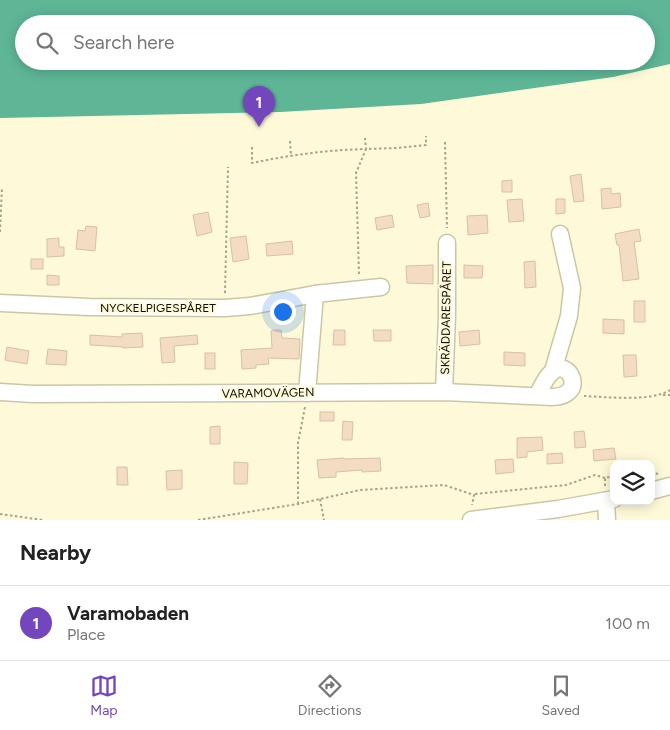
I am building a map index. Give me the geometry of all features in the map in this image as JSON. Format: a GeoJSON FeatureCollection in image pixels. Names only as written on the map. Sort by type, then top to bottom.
{"type":"FeatureCollection","features":[{"type":"Feature","properties":{"kind":"street"},"geometry":{"type":"LineString","coordinates":[[537,396],[553,371],[569,316],[572,288],[560,234]]}},
{"type":"Feature","properties":{"kind":"street","name":"SKRÄDDARESPÅRET"},"geometry":{"type":"LineString","coordinates":[[444,392],[447,243]]}},
{"type":"Feature","properties":{"kind":"street","name":"NYCKELPIGESPÅRET"},"geometry":{"type":"LineString","coordinates":[[0,303],[89,307],[224,308],[250,306],[315,294],[381,287]]}},
{"type":"Feature","properties":{"kind":"street"},"geometry":{"type":"LineString","coordinates":[[308,393],[315,294]]}},
{"type":"Feature","properties":{"kind":"street"},"geometry":{"type":"LineString","coordinates":[[553,371],[564,368],[569,372],[573,384],[567,395]]}},
{"type":"Feature","properties":{"kind":"street","name":"VARAMOVÄGEN"},"geometry":{"type":"LineString","coordinates":[[0,392],[33,394],[444,392],[552,397],[567,395]]}},
{"type":"Feature","properties":{"kind":"street"},"geometry":{"type":"LineString","coordinates":[[655,490],[670,486]]}},
{"type":"Feature","properties":{"kind":"street"},"geometry":{"type":"LineString","coordinates":[[471,516],[610,500],[607,520]]}},
{"type":"Feature","properties":{"kind":"path"},"geometry":{"type":"LineString","coordinates":[[252,147],[252,163],[291,155],[333,150],[426,145],[426,136]]}},
{"type":"Feature","properties":{"kind":"path"},"geometry":{"type":"LineString","coordinates":[[360,289],[356,173],[366,148],[364,138]]}},
{"type":"Feature","properties":{"kind":"path"},"geometry":{"type":"LineString","coordinates":[[290,141],[291,155]]}},
{"type":"Feature","properties":{"kind":"path"},"geometry":{"type":"LineString","coordinates":[[445,142],[447,243]]}},
{"type":"Feature","properties":{"kind":"path"},"geometry":{"type":"LineString","coordinates":[[224,308],[228,167]]}},
{"type":"Feature","properties":{"kind":"path"},"geometry":{"type":"LineString","coordinates":[[0,232],[2,187]]}},
{"type":"Feature","properties":{"kind":"path"},"geometry":{"type":"LineString","coordinates":[[663,395],[670,390]]}},
{"type":"Feature","properties":{"kind":"path"},"geometry":{"type":"LineString","coordinates":[[298,504],[298,443],[308,393]]}},
{"type":"Feature","properties":{"kind":"path"},"geometry":{"type":"LineString","coordinates":[[567,395],[628,398],[670,394]]}},
{"type":"Feature","properties":{"kind":"path"},"geometry":{"type":"LineString","coordinates":[[198,520],[298,504],[360,490],[444,485],[474,494],[566,485],[594,475],[605,478]]}},
{"type":"Feature","properties":{"kind":"path"},"geometry":{"type":"LineString","coordinates":[[471,516],[474,494]]}},
{"type":"Feature","properties":{"kind":"path"},"geometry":{"type":"LineString","coordinates":[[320,499],[324,520]]}},
{"type":"Feature","properties":{"kind":"path"},"geometry":{"type":"LineString","coordinates":[[0,514],[43,520]]}},
{"type":"Feature","properties":{"kind":"shaded area"},"geometry":{"type":"Polygon","coordinates":[[[0,0],[670,0],[670,64],[655,67],[655,15],[15,15],[15,70],[644,70],[613,77],[421,104],[280,112],[0,118],[0,0]]]}},
{"type":"Feature","properties":{"kind":"building"},"geometry":{"type":"Polygon","coordinates":[[[581,174],[584,201],[574,202],[570,176],[581,174]]]}},
{"type":"Feature","properties":{"kind":"building"},"geometry":{"type":"Polygon","coordinates":[[[512,180],[512,192],[502,192],[502,181],[512,180]]]}},
{"type":"Feature","properties":{"kind":"building"},"geometry":{"type":"Polygon","coordinates":[[[611,188],[611,194],[620,193],[621,207],[602,209],[601,189],[611,188]]]}},
{"type":"Feature","properties":{"kind":"building"},"geometry":{"type":"Polygon","coordinates":[[[522,199],[524,221],[509,222],[507,200],[522,199]]]}},
{"type":"Feature","properties":{"kind":"building"},"geometry":{"type":"Polygon","coordinates":[[[556,199],[565,199],[565,213],[556,214],[556,199]]]}},
{"type":"Feature","properties":{"kind":"building"},"geometry":{"type":"Polygon","coordinates":[[[428,203],[430,216],[420,218],[417,205],[428,203]]]}},
{"type":"Feature","properties":{"kind":"building"},"geometry":{"type":"Polygon","coordinates":[[[208,212],[212,232],[197,236],[193,215],[208,212]]]}},
{"type":"Feature","properties":{"kind":"building"},"geometry":{"type":"Polygon","coordinates":[[[392,215],[394,227],[377,230],[375,218],[392,215]]]}},
{"type":"Feature","properties":{"kind":"building"},"geometry":{"type":"Polygon","coordinates":[[[487,215],[488,233],[468,235],[467,216],[487,215]]]}},
{"type":"Feature","properties":{"kind":"building"},"geometry":{"type":"Polygon","coordinates":[[[86,226],[97,227],[95,251],[76,249],[78,230],[85,231],[86,226]]]}},
{"type":"Feature","properties":{"kind":"building"},"geometry":{"type":"Polygon","coordinates":[[[639,229],[641,241],[634,242],[639,279],[623,281],[619,245],[617,245],[615,234],[639,229]]]}},
{"type":"Feature","properties":{"kind":"building"},"geometry":{"type":"Polygon","coordinates":[[[246,236],[249,259],[233,262],[230,238],[246,236]]]}},
{"type":"Feature","properties":{"kind":"building"},"geometry":{"type":"Polygon","coordinates":[[[59,238],[59,247],[64,247],[64,256],[47,257],[47,239],[59,238]]]}},
{"type":"Feature","properties":{"kind":"building"},"geometry":{"type":"Polygon","coordinates":[[[292,241],[293,254],[267,256],[266,244],[292,241]]]}},
{"type":"Feature","properties":{"kind":"building"},"geometry":{"type":"Polygon","coordinates":[[[31,259],[43,259],[43,269],[31,269],[31,259]]]}},
{"type":"Feature","properties":{"kind":"building"},"geometry":{"type":"Polygon","coordinates":[[[535,261],[536,287],[525,288],[524,262],[535,261]]]}},
{"type":"Feature","properties":{"kind":"building"},"geometry":{"type":"Polygon","coordinates":[[[433,265],[433,284],[407,283],[406,266],[433,265]]]}},
{"type":"Feature","properties":{"kind":"building"},"geometry":{"type":"Polygon","coordinates":[[[464,265],[483,266],[482,278],[464,278],[464,265]]]}},
{"type":"Feature","properties":{"kind":"building"},"geometry":{"type":"Polygon","coordinates":[[[47,275],[59,276],[59,285],[47,285],[47,275]]]}},
{"type":"Feature","properties":{"kind":"building"},"geometry":{"type":"Polygon","coordinates":[[[634,301],[645,301],[645,322],[634,322],[634,301]]]}},
{"type":"Feature","properties":{"kind":"building"},"geometry":{"type":"Polygon","coordinates":[[[603,319],[624,320],[624,334],[603,333],[603,319]]]}},
{"type":"Feature","properties":{"kind":"building"},"geometry":{"type":"Polygon","coordinates":[[[281,330],[282,338],[300,339],[299,359],[268,358],[269,364],[256,365],[256,368],[242,369],[241,350],[272,348],[271,331],[281,330]]]}},
{"type":"Feature","properties":{"kind":"building"},"geometry":{"type":"Polygon","coordinates":[[[334,330],[345,330],[345,345],[333,345],[334,330]]]}},
{"type":"Feature","properties":{"kind":"building"},"geometry":{"type":"Polygon","coordinates":[[[373,330],[391,330],[391,341],[374,341],[373,330]]]}},
{"type":"Feature","properties":{"kind":"building"},"geometry":{"type":"Polygon","coordinates":[[[479,330],[480,344],[460,346],[459,332],[479,330]]]}},
{"type":"Feature","properties":{"kind":"building"},"geometry":{"type":"Polygon","coordinates":[[[142,333],[143,347],[123,348],[90,345],[90,335],[122,337],[122,334],[142,333]]]}},
{"type":"Feature","properties":{"kind":"building"},"geometry":{"type":"Polygon","coordinates":[[[197,335],[198,344],[174,346],[175,362],[162,363],[160,338],[197,335]]]}},
{"type":"Feature","properties":{"kind":"building"},"geometry":{"type":"Polygon","coordinates":[[[7,347],[29,351],[27,364],[5,360],[7,347]]]}},
{"type":"Feature","properties":{"kind":"building"},"geometry":{"type":"Polygon","coordinates":[[[48,349],[67,351],[66,365],[46,364],[48,349]]]}},
{"type":"Feature","properties":{"kind":"building"},"geometry":{"type":"Polygon","coordinates":[[[504,352],[525,353],[525,366],[504,365],[504,352]]]}},
{"type":"Feature","properties":{"kind":"building"},"geometry":{"type":"Polygon","coordinates":[[[205,353],[215,353],[215,369],[205,369],[205,353]]]}},
{"type":"Feature","properties":{"kind":"building"},"geometry":{"type":"Polygon","coordinates":[[[623,355],[636,355],[637,376],[624,377],[623,355]]]}},
{"type":"Feature","properties":{"kind":"building"},"geometry":{"type":"Polygon","coordinates":[[[320,412],[334,412],[334,421],[320,421],[320,412]]]}},
{"type":"Feature","properties":{"kind":"building"},"geometry":{"type":"Polygon","coordinates":[[[343,421],[353,422],[352,440],[342,440],[343,421]]]}},
{"type":"Feature","properties":{"kind":"building"},"geometry":{"type":"Polygon","coordinates":[[[220,426],[220,444],[210,444],[210,427],[220,426]]]}},
{"type":"Feature","properties":{"kind":"building"},"geometry":{"type":"Polygon","coordinates":[[[584,431],[586,447],[575,448],[574,432],[584,431]]]}},
{"type":"Feature","properties":{"kind":"building"},"geometry":{"type":"Polygon","coordinates":[[[542,437],[543,450],[527,452],[527,457],[517,458],[517,438],[542,437]]]}},
{"type":"Feature","properties":{"kind":"building"},"geometry":{"type":"Polygon","coordinates":[[[614,448],[616,459],[594,461],[593,450],[614,448]]]}},
{"type":"Feature","properties":{"kind":"building"},"geometry":{"type":"Polygon","coordinates":[[[562,453],[563,463],[547,464],[547,454],[562,453]]]}},
{"type":"Feature","properties":{"kind":"building"},"geometry":{"type":"Polygon","coordinates":[[[380,458],[381,471],[336,472],[336,477],[319,478],[317,460],[380,458]]]}},
{"type":"Feature","properties":{"kind":"building"},"geometry":{"type":"Polygon","coordinates":[[[513,459],[514,472],[496,474],[495,460],[513,459]]]}},
{"type":"Feature","properties":{"kind":"building"},"geometry":{"type":"Polygon","coordinates":[[[234,462],[248,463],[247,484],[234,484],[234,462]]]}},
{"type":"Feature","properties":{"kind":"building"},"geometry":{"type":"Polygon","coordinates":[[[117,467],[127,467],[128,485],[117,485],[117,467]]]}},
{"type":"Feature","properties":{"kind":"building"},"geometry":{"type":"Polygon","coordinates":[[[182,470],[182,489],[167,490],[166,471],[182,470]]]}},
{"type":"Feature","properties":{"kind":"place","name":"Varamobaden"},"geometry":{"type":"Point","coordinates":[259,127]}}]}
